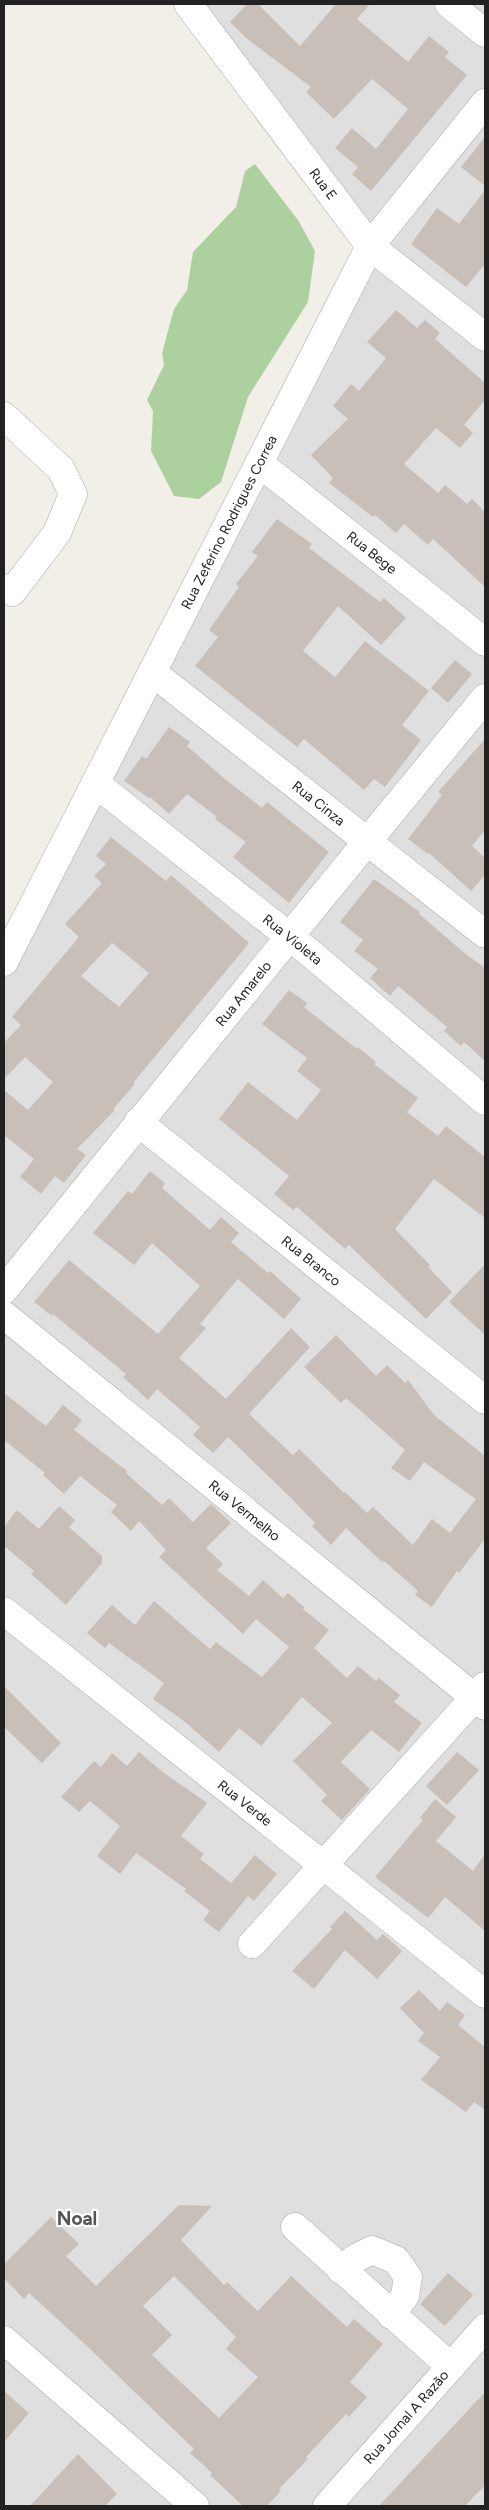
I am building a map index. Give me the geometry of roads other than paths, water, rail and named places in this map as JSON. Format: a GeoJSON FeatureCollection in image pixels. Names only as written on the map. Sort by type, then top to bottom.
{"type":"FeatureCollection","features":[{"type":"Feature","properties":{"kind":"street","name":"Rua E"},"geometry":{"type":"LineString","coordinates":[[188,4],[370,246],[485,337]]}},
{"type":"Feature","properties":{"kind":"street"},"geometry":{"type":"LineString","coordinates":[[449,4],[485,33]]}},
{"type":"Feature","properties":{"kind":"street","name":"Rua Zeferino Rodrigues Correa"},"geometry":{"type":"LineString","coordinates":[[4,962],[370,246],[485,103]]}},
{"type":"Feature","properties":{"kind":"street"},"geometry":{"type":"LineString","coordinates":[[4,416],[61,469],[73,494],[57,533],[12,592],[4,588]]}},
{"type":"Feature","properties":{"kind":"street","name":"Rua Bege"},"geometry":{"type":"LineString","coordinates":[[259,463],[485,642]]}},
{"type":"Feature","properties":{"kind":"street","name":"Rua Cinza"},"geometry":{"type":"LineString","coordinates":[[152,672],[485,934]]}},
{"type":"Feature","properties":{"kind":"street","name":"Rua Amarelo"},"geometry":{"type":"LineString","coordinates":[[4,1290],[288,937],[485,698]]}},
{"type":"Feature","properties":{"kind":"street","name":"Rua Violeta"},"geometry":{"type":"LineString","coordinates":[[95,783],[288,937],[485,1101]]}},
{"type":"Feature","properties":{"kind":"street","name":"Rua Branco"},"geometry":{"type":"LineString","coordinates":[[138,1122],[485,1400]]}},
{"type":"Feature","properties":{"kind":"street","name":"Rua Vermelho"},"geometry":{"type":"LineString","coordinates":[[4,1315],[482,1696]]}},
{"type":"Feature","properties":{"kind":"street","name":"Rua Verde"},"geometry":{"type":"LineString","coordinates":[[4,1611],[485,1994]]}},
{"type":"Feature","properties":{"kind":"street"},"geometry":{"type":"LineString","coordinates":[[252,1944],[323,1865],[482,1696]]}},
{"type":"Feature","properties":{"kind":"street"},"geometry":{"type":"LineString","coordinates":[[295,2228],[391,2316],[451,2367]]}},
{"type":"Feature","properties":{"kind":"street"},"geometry":{"type":"LineString","coordinates":[[341,2270],[356,2258],[372,2250],[396,2260],[408,2277],[406,2296],[391,2316]]}},
{"type":"Feature","properties":{"kind":"street","name":"Rua Jornal A Razão"},"geometry":{"type":"LineString","coordinates":[[327,2506],[485,2328]]}},
{"type":"Feature","properties":{"kind":"street"},"geometry":{"type":"LineString","coordinates":[[4,2340],[195,2506]]}},
{"type":"Feature","properties":{"kind":"district","name":"Noal"},"geometry":{"type":"Point","coordinates":[77,2218]}}]}
